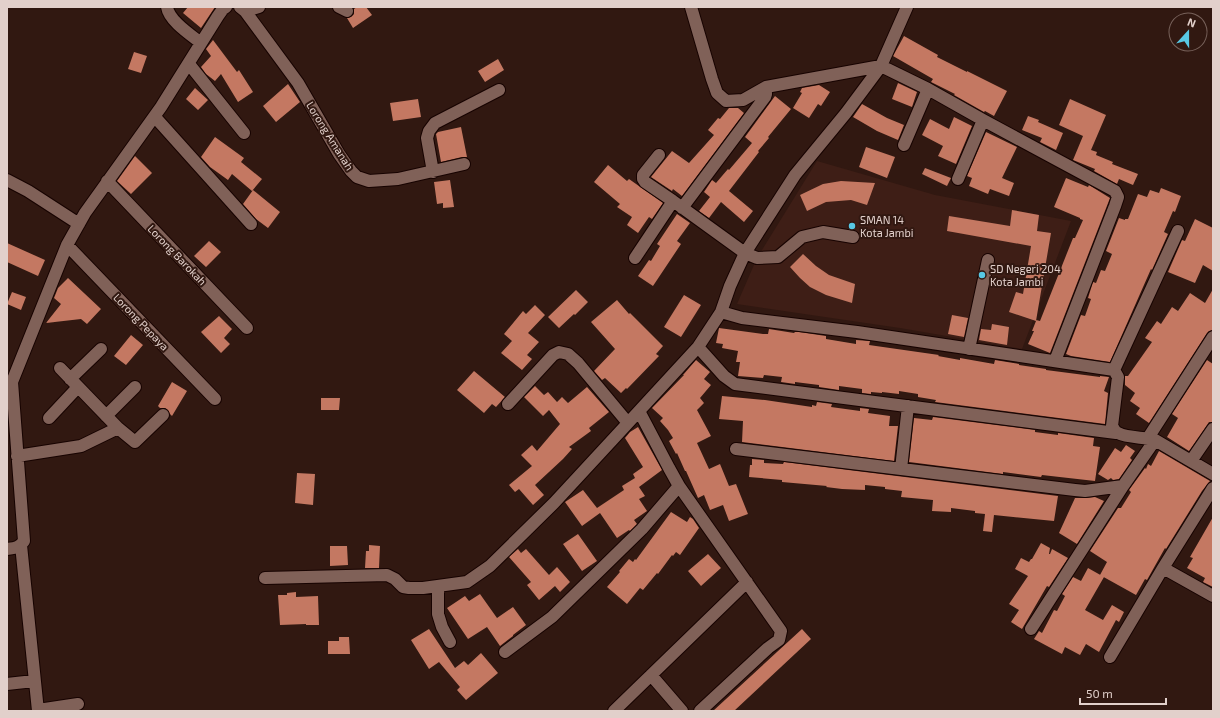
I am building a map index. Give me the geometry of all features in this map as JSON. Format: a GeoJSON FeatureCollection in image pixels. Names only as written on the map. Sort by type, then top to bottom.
{"type":"FeatureCollection","features":[{"type":"Feature","properties":{"kind":"street"},"geometry":{"type":"LineString","coordinates":[[167,7],[167,10],[173,20],[202,43]]}},
{"type":"Feature","properties":{"kind":"street"},"geometry":{"type":"LineString","coordinates":[[7,549],[17,548],[24,541],[9,381],[67,245],[85,213],[155,117],[220,13],[226,7]]}},
{"type":"Feature","properties":{"kind":"street"},"geometry":{"type":"LineString","coordinates":[[242,9],[259,7]]}},
{"type":"Feature","properties":{"kind":"street"},"geometry":{"type":"LineString","coordinates":[[691,7],[712,80],[718,93],[726,101],[744,100],[766,87],[880,66],[928,89],[1115,191],[1118,197],[1055,361]]}},
{"type":"Feature","properties":{"kind":"street"},"geometry":{"type":"LineString","coordinates":[[265,578],[387,575],[403,586],[409,588],[423,588],[467,582],[490,566],[554,503],[698,347],[722,312],[730,286],[744,253],[795,175],[846,113],[880,66],[907,7]]}},
{"type":"Feature","properties":{"kind":"street","name":"Lorong Amanah"},"geometry":{"type":"LineString","coordinates":[[242,9],[298,83],[339,154],[357,177],[369,181],[398,179],[464,164]]}},
{"type":"Feature","properties":{"kind":"street"},"geometry":{"type":"LineString","coordinates":[[189,64],[244,133]]}},
{"type":"Feature","properties":{"kind":"street"},"geometry":{"type":"LineString","coordinates":[[635,258],[762,102],[766,94],[766,87]]}},
{"type":"Feature","properties":{"kind":"street"},"geometry":{"type":"LineString","coordinates":[[904,145],[928,89]]}},
{"type":"Feature","properties":{"kind":"street"},"geometry":{"type":"LineString","coordinates":[[433,172],[427,138],[429,131],[435,124],[500,90]]}},
{"type":"Feature","properties":{"kind":"street"},"geometry":{"type":"LineString","coordinates":[[155,117],[251,224]]}},
{"type":"Feature","properties":{"kind":"street"},"geometry":{"type":"LineString","coordinates":[[958,179],[983,120]]}},
{"type":"Feature","properties":{"kind":"street"},"geometry":{"type":"LineString","coordinates":[[659,155],[644,175],[643,179],[645,182],[678,204],[744,253],[757,258],[778,257],[802,237],[823,232],[853,237]]}},
{"type":"Feature","properties":{"kind":"street"},"geometry":{"type":"LineString","coordinates":[[7,180],[28,191],[79,224]]}},
{"type":"Feature","properties":{"kind":"street","name":"Lorong Barokah"},"geometry":{"type":"LineString","coordinates":[[107,181],[247,328]]}},
{"type":"Feature","properties":{"kind":"street"},"geometry":{"type":"LineString","coordinates":[[1114,370],[1178,231]]}},
{"type":"Feature","properties":{"kind":"street","name":"Lorong Pepaya"},"geometry":{"type":"LineString","coordinates":[[67,245],[215,399]]}},
{"type":"Feature","properties":{"kind":"street"},"geometry":{"type":"LineString","coordinates":[[969,349],[988,260]]}},
{"type":"Feature","properties":{"kind":"street"},"geometry":{"type":"LineString","coordinates":[[722,312],[742,318],[857,332],[1114,370],[1118,376],[1112,426],[1116,433]]}},
{"type":"Feature","properties":{"kind":"street"},"geometry":{"type":"LineString","coordinates":[[1031,629],[1123,486],[1213,337]]}},
{"type":"Feature","properties":{"kind":"street"},"geometry":{"type":"LineString","coordinates":[[698,347],[724,376],[735,384],[1116,433],[1151,439],[1213,474]]}},
{"type":"Feature","properties":{"kind":"street"},"geometry":{"type":"LineString","coordinates":[[49,418],[101,349]]}},
{"type":"Feature","properties":{"kind":"street"},"geometry":{"type":"LineString","coordinates":[[508,404],[554,355],[559,352],[568,354],[578,363],[628,423]]}},
{"type":"Feature","properties":{"kind":"street"},"geometry":{"type":"LineString","coordinates":[[60,368],[118,428],[135,442],[162,415]]}},
{"type":"Feature","properties":{"kind":"street"},"geometry":{"type":"LineString","coordinates":[[106,416],[135,387]]}},
{"type":"Feature","properties":{"kind":"street"},"geometry":{"type":"LineString","coordinates":[[901,469],[908,406]]}},
{"type":"Feature","properties":{"kind":"street"},"geometry":{"type":"LineString","coordinates":[[639,411],[668,468],[679,486],[781,631],[779,640],[768,648],[700,711]]}},
{"type":"Feature","properties":{"kind":"street"},"geometry":{"type":"LineString","coordinates":[[17,456],[81,446],[118,428]]}},
{"type":"Feature","properties":{"kind":"street"},"geometry":{"type":"LineString","coordinates":[[1191,461],[1213,429]]}},
{"type":"Feature","properties":{"kind":"street"},"geometry":{"type":"LineString","coordinates":[[736,449],[1085,491],[1123,486]]}},
{"type":"Feature","properties":{"kind":"street"},"geometry":{"type":"LineString","coordinates":[[505,652],[557,612],[642,529],[679,486]]}},
{"type":"Feature","properties":{"kind":"street"},"geometry":{"type":"LineString","coordinates":[[1110,657],[1213,488]]}},
{"type":"Feature","properties":{"kind":"street"},"geometry":{"type":"LineString","coordinates":[[21,545],[38,710],[78,704]]}},
{"type":"Feature","properties":{"kind":"street"},"geometry":{"type":"LineString","coordinates":[[1163,568],[1213,596]]}},
{"type":"Feature","properties":{"kind":"street"},"geometry":{"type":"LineString","coordinates":[[614,711],[747,582]]}},
{"type":"Feature","properties":{"kind":"street"},"geometry":{"type":"LineString","coordinates":[[438,586],[438,614],[442,628],[450,642]]}},
{"type":"Feature","properties":{"kind":"street"},"geometry":{"type":"LineString","coordinates":[[651,676],[682,711]]}},
{"type":"Feature","properties":{"kind":"street"},"geometry":{"type":"LineString","coordinates":[[7,684],[34,681]]}},
{"type":"Feature","properties":{"kind":"shaded area"},"geometry":{"type":"Polygon","coordinates":[[[817,161],[935,195],[1071,221],[1022,349],[900,328],[737,304],[757,258],[817,161]]]}},
{"type":"Feature","properties":{"kind":"building"},"geometry":{"type":"Polygon","coordinates":[[[188,7],[215,7],[201,28],[183,13],[188,7]]]}},
{"type":"Feature","properties":{"kind":"building"},"geometry":{"type":"Polygon","coordinates":[[[357,7],[366,7],[372,15],[353,28],[347,18],[354,14],[354,9],[357,7]]]}},
{"type":"Feature","properties":{"kind":"building"},"geometry":{"type":"Polygon","coordinates":[[[904,36],[938,55],[937,57],[1007,91],[994,116],[985,111],[984,112],[954,95],[955,94],[931,82],[933,79],[893,56],[904,36]]]}},
{"type":"Feature","properties":{"kind":"building"},"geometry":{"type":"Polygon","coordinates":[[[213,40],[237,72],[239,70],[253,92],[238,102],[221,74],[215,81],[206,74],[201,67],[211,56],[206,49],[213,40]]]}},
{"type":"Feature","properties":{"kind":"building"},"geometry":{"type":"Polygon","coordinates":[[[134,52],[147,56],[141,73],[128,69],[134,52]]]}},
{"type":"Feature","properties":{"kind":"building"},"geometry":{"type":"Polygon","coordinates":[[[498,59],[504,70],[485,82],[478,71],[498,59]]]}},
{"type":"Feature","properties":{"kind":"building"},"geometry":{"type":"Polygon","coordinates":[[[898,83],[917,92],[912,107],[892,99],[898,83]]]}},
{"type":"Feature","properties":{"kind":"building"},"geometry":{"type":"Polygon","coordinates":[[[288,84],[300,102],[276,122],[263,106],[288,84]]]}},
{"type":"Feature","properties":{"kind":"building"},"geometry":{"type":"Polygon","coordinates":[[[819,85],[830,92],[821,106],[818,104],[809,118],[793,108],[802,93],[800,92],[802,88],[819,85]]]}},
{"type":"Feature","properties":{"kind":"building"},"geometry":{"type":"Polygon","coordinates":[[[195,88],[208,100],[198,110],[186,99],[195,88]]]}},
{"type":"Feature","properties":{"kind":"building"},"geometry":{"type":"Polygon","coordinates":[[[775,96],[791,109],[768,137],[769,138],[758,151],[759,152],[729,191],[753,211],[744,222],[721,202],[709,218],[699,211],[710,197],[704,192],[712,180],[716,183],[752,143],[745,137],[775,96]]]}},
{"type":"Feature","properties":{"kind":"building"},"geometry":{"type":"Polygon","coordinates":[[[418,99],[421,117],[393,121],[390,103],[418,99]]]}},
{"type":"Feature","properties":{"kind":"building"},"geometry":{"type":"Polygon","coordinates":[[[1070,99],[1106,115],[1091,150],[1097,152],[1096,155],[1113,162],[1112,164],[1138,174],[1133,185],[1119,179],[1117,184],[1094,171],[1095,169],[1073,160],[1083,136],[1059,125],[1070,99]]]}},
{"type":"Feature","properties":{"kind":"building"},"geometry":{"type":"Polygon","coordinates":[[[862,104],[887,118],[904,125],[898,140],[877,131],[853,117],[862,104]]]}},
{"type":"Feature","properties":{"kind":"building"},"geometry":{"type":"Polygon","coordinates":[[[729,108],[738,108],[744,113],[682,196],[673,189],[672,191],[651,177],[672,151],[689,163],[714,135],[708,130],[729,108]]]}},
{"type":"Feature","properties":{"kind":"building"},"geometry":{"type":"Polygon","coordinates":[[[1028,116],[1039,120],[1038,122],[1063,133],[1056,150],[1040,142],[1042,138],[1022,130],[1028,116]]]}},
{"type":"Feature","properties":{"kind":"building"},"geometry":{"type":"Polygon","coordinates":[[[954,117],[972,126],[956,164],[938,156],[943,146],[922,135],[930,119],[949,129],[954,117]]]}},
{"type":"Feature","properties":{"kind":"building"},"geometry":{"type":"Polygon","coordinates":[[[461,127],[467,157],[441,162],[436,134],[438,132],[461,127]]]}},
{"type":"Feature","properties":{"kind":"building"},"geometry":{"type":"Polygon","coordinates":[[[986,132],[1017,147],[1002,178],[1014,183],[1009,196],[990,189],[988,194],[969,186],[972,178],[967,176],[986,132]]]}},
{"type":"Feature","properties":{"kind":"building"},"geometry":{"type":"Polygon","coordinates":[[[215,137],[244,158],[241,162],[262,179],[252,191],[232,174],[228,180],[210,167],[201,157],[215,137]]]}},
{"type":"Feature","properties":{"kind":"building"},"geometry":{"type":"Polygon","coordinates":[[[866,147],[895,157],[887,178],[859,167],[866,147]]]}},
{"type":"Feature","properties":{"kind":"building"},"geometry":{"type":"Polygon","coordinates":[[[135,156],[152,173],[131,194],[117,181],[135,156]]]}},
{"type":"Feature","properties":{"kind":"building"},"geometry":{"type":"Polygon","coordinates":[[[608,165],[627,181],[629,179],[663,203],[652,219],[649,217],[638,233],[627,225],[632,217],[617,207],[620,204],[594,182],[608,165]]]}},
{"type":"Feature","properties":{"kind":"building"},"geometry":{"type":"Polygon","coordinates":[[[925,168],[951,178],[947,186],[922,174],[925,168]]]}},
{"type":"Feature","properties":{"kind":"building"},"geometry":{"type":"Polygon","coordinates":[[[1066,178],[1088,187],[1089,185],[1110,198],[1050,353],[1028,344],[1034,331],[1032,331],[1036,321],[1009,312],[1016,292],[1023,294],[1031,246],[947,231],[949,216],[1010,226],[1012,210],[1039,215],[1037,231],[1051,233],[1036,320],[1040,321],[1073,238],[1075,238],[1083,220],[1054,207],[1066,178]]]}},
{"type":"Feature","properties":{"kind":"building"},"geometry":{"type":"Polygon","coordinates":[[[450,180],[454,207],[443,208],[443,203],[437,204],[434,182],[450,180]]]}},
{"type":"Feature","properties":{"kind":"building"},"geometry":{"type":"Polygon","coordinates":[[[841,181],[875,183],[867,205],[851,200],[826,202],[807,211],[800,195],[823,184],[841,181]]]}},
{"type":"Feature","properties":{"kind":"building"},"geometry":{"type":"Polygon","coordinates":[[[1161,188],[1181,196],[1175,212],[1173,211],[1164,232],[1168,234],[1110,362],[1066,354],[1081,315],[1085,316],[1091,299],[1088,298],[1093,282],[1096,283],[1101,270],[1105,271],[1112,254],[1106,251],[1119,218],[1125,220],[1128,219],[1138,194],[1147,197],[1150,190],[1159,193],[1161,188]]]}},
{"type":"Feature","properties":{"kind":"building"},"geometry":{"type":"Polygon","coordinates":[[[253,190],[280,212],[268,228],[256,219],[243,204],[253,190]]]}},
{"type":"Feature","properties":{"kind":"building"},"geometry":{"type":"Polygon","coordinates":[[[677,214],[690,223],[677,241],[681,244],[653,286],[638,276],[649,260],[651,261],[660,246],[657,244],[677,214]]]}},
{"type":"Feature","properties":{"kind":"building"},"geometry":{"type":"Polygon","coordinates":[[[1195,219],[1213,228],[1213,271],[1203,265],[1195,283],[1168,272],[1182,240],[1185,241],[1195,219]]]}},
{"type":"Feature","properties":{"kind":"building"},"geometry":{"type":"Polygon","coordinates":[[[209,241],[221,252],[206,267],[194,256],[209,241]]]}},
{"type":"Feature","properties":{"kind":"building"},"geometry":{"type":"Polygon","coordinates":[[[7,243],[45,260],[38,276],[7,262],[7,243]]]}},
{"type":"Feature","properties":{"kind":"building"},"geometry":{"type":"Polygon","coordinates":[[[803,254],[829,275],[855,284],[852,303],[826,295],[810,287],[800,278],[790,267],[803,254]]]}},
{"type":"Feature","properties":{"kind":"building"},"geometry":{"type":"Polygon","coordinates":[[[68,278],[101,309],[87,324],[81,319],[46,323],[61,304],[54,298],[58,288],[68,278]]]}},
{"type":"Feature","properties":{"kind":"building"},"geometry":{"type":"Polygon","coordinates":[[[1213,289],[1213,330],[1207,333],[1149,423],[1136,414],[1140,408],[1130,401],[1135,393],[1125,385],[1125,376],[1128,376],[1152,342],[1145,338],[1157,321],[1161,324],[1172,307],[1178,311],[1190,293],[1205,303],[1213,289]]]}},
{"type":"Feature","properties":{"kind":"building"},"geometry":{"type":"Polygon","coordinates":[[[576,290],[588,302],[559,328],[548,317],[576,290]]]}},
{"type":"Feature","properties":{"kind":"building"},"geometry":{"type":"Polygon","coordinates":[[[12,292],[26,297],[21,310],[7,304],[12,292]]]}},
{"type":"Feature","properties":{"kind":"building"},"geometry":{"type":"Polygon","coordinates":[[[684,295],[701,305],[681,337],[664,327],[684,295]]]}},
{"type":"Feature","properties":{"kind":"building"},"geometry":{"type":"Polygon","coordinates":[[[617,300],[629,314],[630,313],[663,346],[656,354],[659,356],[627,389],[626,388],[621,393],[605,378],[602,380],[594,371],[615,349],[591,322],[617,300]]]}},
{"type":"Feature","properties":{"kind":"building"},"geometry":{"type":"Polygon","coordinates":[[[535,305],[545,315],[528,333],[539,342],[527,355],[532,359],[522,370],[501,353],[512,341],[504,334],[523,311],[526,314],[535,305]]]}},
{"type":"Feature","properties":{"kind":"building"},"geometry":{"type":"Polygon","coordinates":[[[952,315],[968,318],[964,337],[948,334],[952,315]]]}},
{"type":"Feature","properties":{"kind":"building"},"geometry":{"type":"Polygon","coordinates":[[[219,316],[232,329],[224,338],[230,344],[221,353],[201,332],[219,316]]]}},
{"type":"Feature","properties":{"kind":"building"},"geometry":{"type":"Polygon","coordinates":[[[992,324],[1009,327],[1007,345],[979,340],[981,329],[991,330],[992,324]]]}},
{"type":"Feature","properties":{"kind":"building"},"geometry":{"type":"Polygon","coordinates":[[[719,328],[763,334],[768,334],[769,329],[794,333],[799,332],[826,336],[826,339],[856,344],[856,340],[870,341],[869,345],[939,355],[938,356],[960,360],[960,358],[994,364],[995,360],[1046,370],[1109,377],[1104,391],[1108,393],[1105,424],[935,402],[936,400],[918,397],[918,394],[899,391],[899,394],[871,392],[871,394],[862,393],[862,389],[839,386],[839,390],[819,387],[819,385],[781,382],[782,377],[764,375],[763,378],[738,376],[740,362],[736,362],[738,351],[722,348],[723,344],[716,343],[719,328]]]}},
{"type":"Feature","properties":{"kind":"building"},"geometry":{"type":"Polygon","coordinates":[[[131,335],[143,345],[126,365],[114,356],[131,335]]]}},
{"type":"Feature","properties":{"kind":"building"},"geometry":{"type":"Polygon","coordinates":[[[696,360],[710,372],[704,379],[711,385],[700,398],[704,403],[697,410],[711,436],[697,443],[709,469],[720,464],[729,486],[736,484],[748,514],[729,521],[723,505],[710,510],[704,495],[698,498],[677,453],[676,454],[669,441],[673,438],[660,421],[663,418],[652,408],[684,375],[696,360]]]}},
{"type":"Feature","properties":{"kind":"building"},"geometry":{"type":"Polygon","coordinates":[[[1207,360],[1213,364],[1213,422],[1209,422],[1189,451],[1167,437],[1178,418],[1172,414],[1207,360]]]}},
{"type":"Feature","properties":{"kind":"building"},"geometry":{"type":"Polygon","coordinates":[[[474,371],[505,397],[496,407],[492,404],[484,413],[457,390],[474,371]]]}},
{"type":"Feature","properties":{"kind":"building"},"geometry":{"type":"Polygon","coordinates":[[[172,382],[187,391],[172,416],[168,410],[158,406],[172,382]]]}},
{"type":"Feature","properties":{"kind":"building"},"geometry":{"type":"Polygon","coordinates":[[[535,386],[544,395],[548,392],[557,402],[562,397],[568,403],[587,387],[609,412],[589,428],[591,431],[569,447],[572,449],[535,485],[544,495],[533,505],[519,489],[515,492],[509,485],[532,466],[521,455],[532,445],[537,451],[560,424],[549,410],[543,416],[524,397],[535,386]]]}},
{"type":"Feature","properties":{"kind":"building"},"geometry":{"type":"Polygon","coordinates":[[[722,396],[765,400],[812,407],[812,405],[816,406],[817,402],[832,404],[831,407],[860,411],[860,408],[869,409],[868,413],[890,416],[889,426],[898,426],[894,461],[742,442],[743,421],[719,419],[722,396]]]}},
{"type":"Feature","properties":{"kind":"building"},"geometry":{"type":"Polygon","coordinates":[[[321,398],[340,398],[339,410],[321,410],[321,398]]]}},
{"type":"Feature","properties":{"kind":"building"},"geometry":{"type":"Polygon","coordinates":[[[933,417],[1035,430],[1035,432],[1058,435],[1058,433],[1094,438],[1093,446],[1100,447],[1095,481],[1042,475],[1041,477],[1003,472],[1003,474],[909,462],[914,418],[932,420],[933,417]]]}},
{"type":"Feature","properties":{"kind":"building"},"geometry":{"type":"Polygon","coordinates":[[[638,427],[662,470],[639,487],[645,496],[639,499],[647,511],[634,520],[637,524],[630,531],[629,530],[617,538],[600,513],[582,526],[565,502],[583,490],[597,508],[624,490],[622,486],[635,478],[633,474],[643,467],[625,438],[630,432],[638,427]]]}},
{"type":"Feature","properties":{"kind":"building"},"geometry":{"type":"Polygon","coordinates":[[[1126,445],[1135,451],[1130,458],[1132,460],[1119,479],[1113,480],[1111,478],[1108,480],[1098,474],[1115,448],[1121,452],[1126,445]]]}},
{"type":"Feature","properties":{"kind":"building"},"geometry":{"type":"Polygon","coordinates":[[[1159,451],[1210,481],[1202,491],[1166,549],[1165,548],[1147,580],[1145,579],[1136,595],[1100,575],[1107,562],[1090,551],[1118,508],[1121,508],[1131,492],[1129,490],[1145,468],[1146,469],[1148,464],[1151,466],[1159,451]]]}},
{"type":"Feature","properties":{"kind":"building"},"geometry":{"type":"Polygon","coordinates":[[[752,459],[764,460],[764,463],[783,464],[784,462],[1058,496],[1054,521],[994,515],[992,532],[983,531],[985,514],[975,513],[975,511],[951,508],[951,512],[932,511],[933,500],[901,497],[902,491],[885,489],[885,487],[865,485],[865,490],[842,489],[826,487],[827,486],[782,482],[782,480],[749,477],[752,459]]]}},
{"type":"Feature","properties":{"kind":"building"},"geometry":{"type":"Polygon","coordinates":[[[297,473],[315,474],[313,505],[295,503],[297,473]]]}},
{"type":"Feature","properties":{"kind":"building"},"geometry":{"type":"Polygon","coordinates":[[[1095,497],[1104,501],[1077,544],[1059,533],[1075,498],[1095,497]]]}},
{"type":"Feature","properties":{"kind":"building"},"geometry":{"type":"Polygon","coordinates":[[[671,512],[687,522],[690,517],[699,528],[680,555],[676,552],[673,556],[672,555],[658,574],[657,573],[643,590],[640,588],[627,604],[607,587],[629,559],[633,562],[635,559],[636,560],[671,512]]]}},
{"type":"Feature","properties":{"kind":"building"},"geometry":{"type":"Polygon","coordinates":[[[1213,517],[1213,587],[1203,582],[1205,578],[1187,568],[1193,558],[1190,557],[1213,517]]]}},
{"type":"Feature","properties":{"kind":"building"},"geometry":{"type":"Polygon","coordinates":[[[578,534],[597,561],[582,571],[563,544],[578,534]]]}},
{"type":"Feature","properties":{"kind":"building"},"geometry":{"type":"Polygon","coordinates":[[[1041,543],[1050,548],[1049,554],[1052,549],[1068,558],[1049,587],[1047,586],[1022,629],[1011,622],[1019,610],[1009,604],[1028,576],[1015,569],[1021,558],[1029,562],[1032,559],[1041,543]]]}},
{"type":"Feature","properties":{"kind":"building"},"geometry":{"type":"Polygon","coordinates":[[[369,545],[380,546],[379,568],[365,568],[366,551],[369,551],[369,545]]]}},
{"type":"Feature","properties":{"kind":"building"},"geometry":{"type":"Polygon","coordinates":[[[330,546],[347,546],[348,565],[330,566],[330,546]]]}},
{"type":"Feature","properties":{"kind":"building"},"geometry":{"type":"Polygon","coordinates":[[[518,549],[521,553],[526,549],[549,575],[557,567],[570,582],[560,592],[555,586],[539,600],[527,585],[531,582],[509,557],[518,549]]]}},
{"type":"Feature","properties":{"kind":"building"},"geometry":{"type":"Polygon","coordinates":[[[708,554],[721,568],[701,586],[688,571],[708,554]]]}},
{"type":"Feature","properties":{"kind":"building"},"geometry":{"type":"Polygon","coordinates":[[[1088,568],[1104,577],[1085,610],[1103,620],[1112,605],[1124,612],[1119,622],[1116,620],[1099,652],[1086,644],[1080,655],[1065,647],[1062,654],[1034,639],[1039,631],[1042,633],[1054,610],[1057,611],[1065,596],[1062,594],[1073,577],[1081,581],[1088,568]]]}},
{"type":"Feature","properties":{"kind":"building"},"geometry":{"type":"Polygon","coordinates":[[[296,592],[296,597],[318,596],[319,625],[280,625],[278,595],[287,595],[287,593],[296,592]]]}},
{"type":"Feature","properties":{"kind":"building"},"geometry":{"type":"Polygon","coordinates":[[[480,594],[497,618],[513,607],[526,625],[500,646],[487,627],[468,639],[447,608],[465,596],[469,601],[480,594]]]}},
{"type":"Feature","properties":{"kind":"building"},"geometry":{"type":"Polygon","coordinates":[[[429,629],[455,668],[464,661],[468,665],[481,653],[498,673],[466,700],[457,690],[460,687],[439,662],[429,669],[411,640],[429,629]]]}},
{"type":"Feature","properties":{"kind":"building"},"geometry":{"type":"Polygon","coordinates":[[[802,629],[811,639],[734,711],[713,711],[802,629]]]}},
{"type":"Feature","properties":{"kind":"building"},"geometry":{"type":"Polygon","coordinates":[[[339,637],[349,637],[350,654],[328,654],[328,641],[339,641],[339,637]]]}},
{"type":"Feature","properties":{"kind":"place","name":"SMAN 14 Kota Jambi"},"geometry":{"type":"Point","coordinates":[852,226]}},
{"type":"Feature","properties":{"kind":"place","name":"SD Negeri 204 Kota Jambi"},"geometry":{"type":"Point","coordinates":[982,275]}}]}
